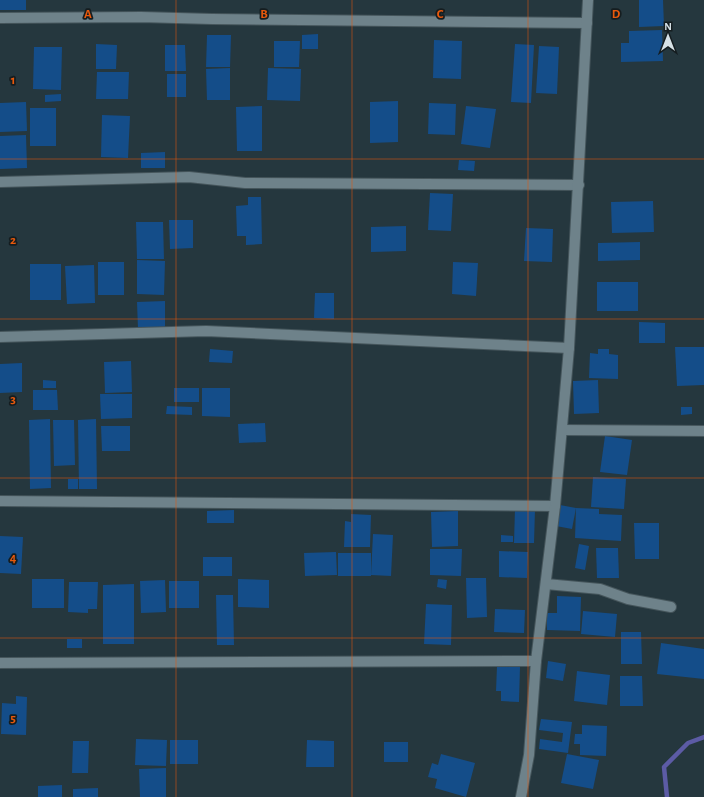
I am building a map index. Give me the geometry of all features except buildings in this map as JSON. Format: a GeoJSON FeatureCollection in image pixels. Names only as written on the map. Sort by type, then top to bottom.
{"type":"FeatureCollection","features":[{"type":"Feature","properties":{"kind":"street"},"geometry":{"type":"LineString","coordinates":[[520,797],[529,755],[536,661],[555,506],[569,348],[588,0]]}},
{"type":"Feature","properties":{"kind":"street"},"geometry":{"type":"LineString","coordinates":[[0,18],[141,17],[587,23]]}},
{"type":"Feature","properties":{"kind":"street"},"geometry":{"type":"LineString","coordinates":[[0,182],[189,177],[245,183],[579,185]]}},
{"type":"Feature","properties":{"kind":"street"},"geometry":{"type":"LineString","coordinates":[[0,336],[206,332],[569,348]]}},
{"type":"Feature","properties":{"kind":"street"},"geometry":{"type":"LineString","coordinates":[[562,430],[704,431]]}},
{"type":"Feature","properties":{"kind":"street"},"geometry":{"type":"LineString","coordinates":[[0,501],[555,506]]}},
{"type":"Feature","properties":{"kind":"street"},"geometry":{"type":"LineString","coordinates":[[546,584],[600,588],[628,599],[671,607]]}},
{"type":"Feature","properties":{"kind":"street"},"geometry":{"type":"LineString","coordinates":[[0,663],[536,661]]}},
{"type":"Feature","properties":{"kind":"waterway"},"geometry":{"type":"LineString","coordinates":[[667,797],[664,767],[688,743],[704,737]]}}]}
